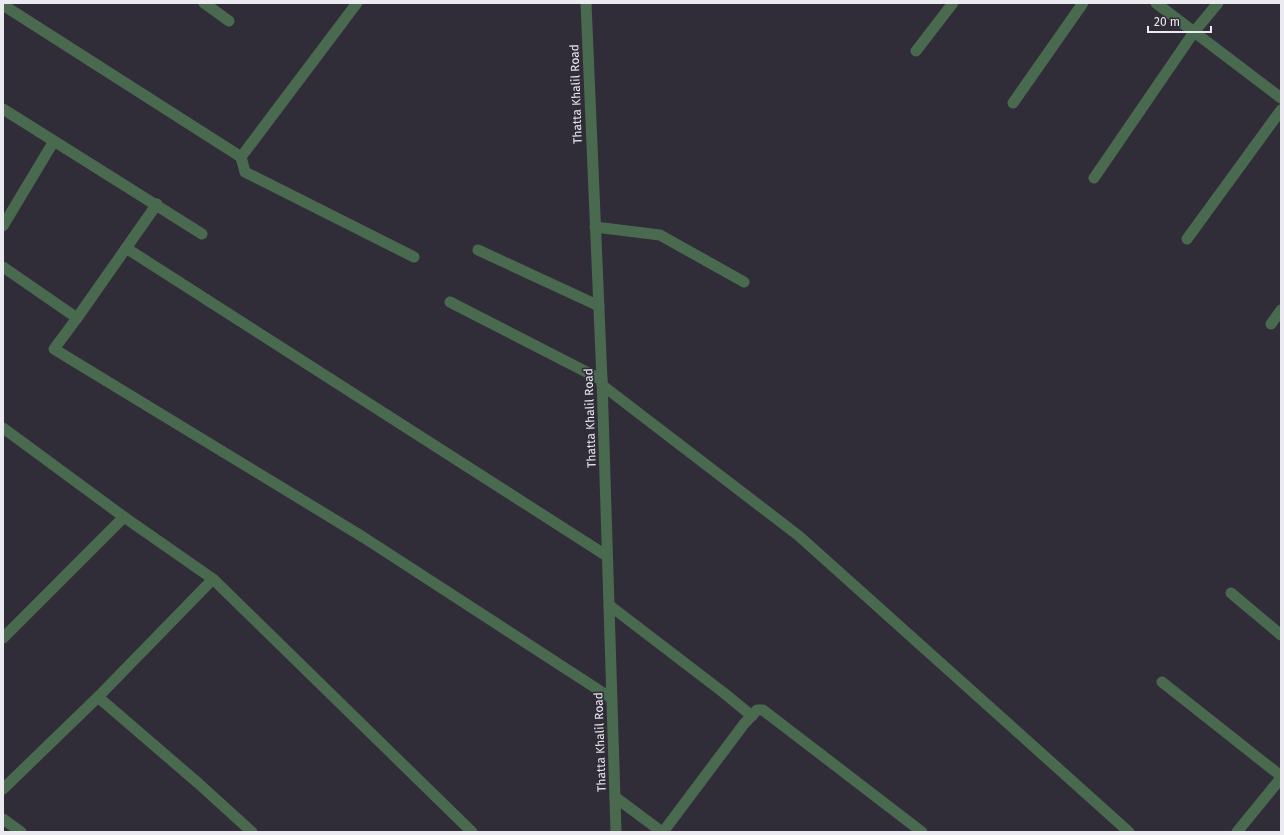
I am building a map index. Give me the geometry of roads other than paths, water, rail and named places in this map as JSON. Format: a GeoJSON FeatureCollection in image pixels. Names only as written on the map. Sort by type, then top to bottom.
{"type":"FeatureCollection","features":[{"type":"Feature","properties":{"kind":"street"},"geometry":{"type":"LineString","coordinates":[[204,3],[229,21]]}},
{"type":"Feature","properties":{"kind":"street"},"geometry":{"type":"LineString","coordinates":[[241,157],[357,3]]}},
{"type":"Feature","properties":{"kind":"street","name":"Thatta Khalil Road"},"geometry":{"type":"LineString","coordinates":[[586,3],[602,383],[616,832]]}},
{"type":"Feature","properties":{"kind":"street"},"geometry":{"type":"LineString","coordinates":[[916,51],[953,3]]}},
{"type":"Feature","properties":{"kind":"street"},"geometry":{"type":"LineString","coordinates":[[1013,103],[1083,3]]}},
{"type":"Feature","properties":{"kind":"street"},"geometry":{"type":"LineString","coordinates":[[1156,3],[1281,98]]}},
{"type":"Feature","properties":{"kind":"street"},"geometry":{"type":"LineString","coordinates":[[1094,178],[1194,32],[1218,3]]}},
{"type":"Feature","properties":{"kind":"street"},"geometry":{"type":"LineString","coordinates":[[3,5],[241,157],[245,172],[414,257]]}},
{"type":"Feature","properties":{"kind":"street"},"geometry":{"type":"LineString","coordinates":[[3,109],[157,204],[202,234]]}},
{"type":"Feature","properties":{"kind":"street"},"geometry":{"type":"LineString","coordinates":[[1187,239],[1281,110]]}},
{"type":"Feature","properties":{"kind":"street"},"geometry":{"type":"LineString","coordinates":[[3,226],[54,140]]}},
{"type":"Feature","properties":{"kind":"street"},"geometry":{"type":"LineString","coordinates":[[157,204],[54,349],[363,537],[611,698]]}},
{"type":"Feature","properties":{"kind":"street"},"geometry":{"type":"LineString","coordinates":[[595,227],[660,235],[744,282]]}},
{"type":"Feature","properties":{"kind":"street"},"geometry":{"type":"LineString","coordinates":[[126,248],[607,556]]}},
{"type":"Feature","properties":{"kind":"street"},"geometry":{"type":"LineString","coordinates":[[478,250],[599,306]]}},
{"type":"Feature","properties":{"kind":"street"},"geometry":{"type":"LineString","coordinates":[[3,267],[77,318]]}},
{"type":"Feature","properties":{"kind":"street"},"geometry":{"type":"LineString","coordinates":[[450,302],[602,383],[799,536],[1129,832]]}},
{"type":"Feature","properties":{"kind":"street"},"geometry":{"type":"LineString","coordinates":[[1271,324],[1281,310]]}},
{"type":"Feature","properties":{"kind":"street"},"geometry":{"type":"LineString","coordinates":[[3,428],[124,517],[213,579],[472,832]]}},
{"type":"Feature","properties":{"kind":"street"},"geometry":{"type":"LineString","coordinates":[[3,638],[124,517]]}},
{"type":"Feature","properties":{"kind":"street"},"geometry":{"type":"LineString","coordinates":[[3,789],[98,697],[213,579]]}},
{"type":"Feature","properties":{"kind":"street"},"geometry":{"type":"LineString","coordinates":[[1230,593],[1281,635]]}},
{"type":"Feature","properties":{"kind":"street"},"geometry":{"type":"LineString","coordinates":[[609,605],[752,716]]}},
{"type":"Feature","properties":{"kind":"street"},"geometry":{"type":"LineString","coordinates":[[1162,682],[1281,777],[1237,832]]}},
{"type":"Feature","properties":{"kind":"street"},"geometry":{"type":"LineString","coordinates":[[98,697],[252,832]]}},
{"type":"Feature","properties":{"kind":"street"},"geometry":{"type":"LineString","coordinates":[[615,797],[663,832],[739,731],[757,710],[763,710],[922,832]]}},
{"type":"Feature","properties":{"kind":"street"},"geometry":{"type":"LineString","coordinates":[[3,819],[21,832]]}}]}
